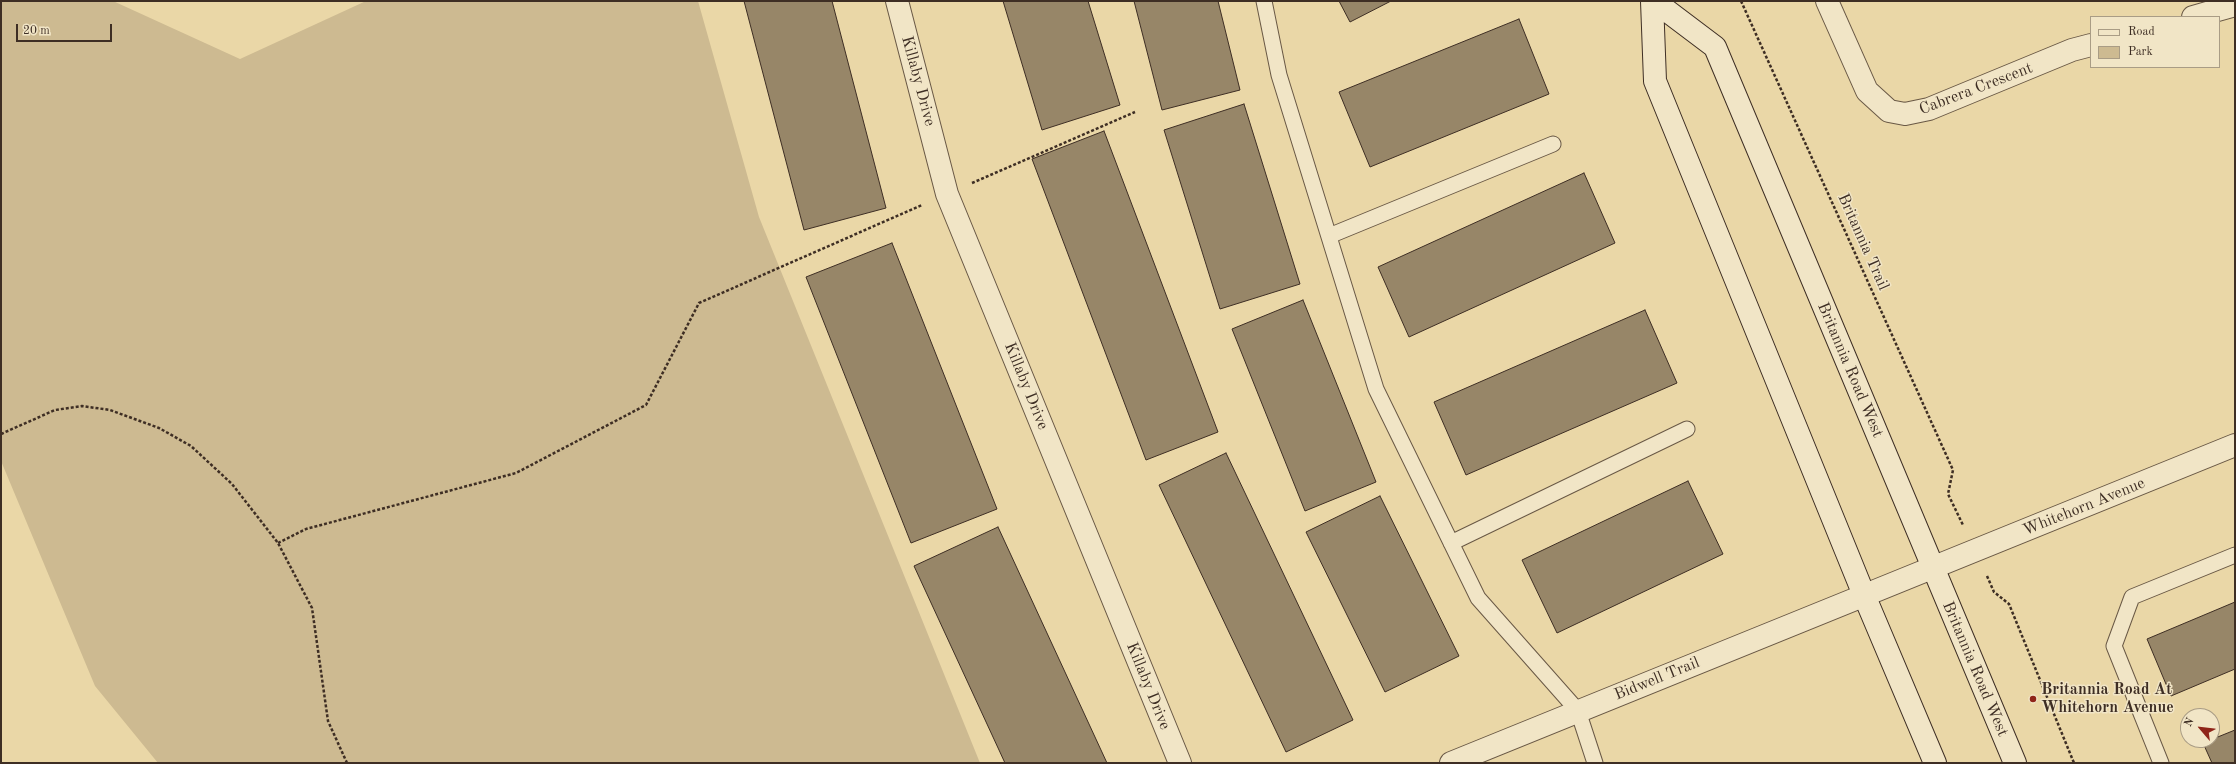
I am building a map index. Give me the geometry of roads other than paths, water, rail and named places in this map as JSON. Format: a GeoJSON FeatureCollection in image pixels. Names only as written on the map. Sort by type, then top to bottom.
{"type":"FeatureCollection","features":[{"type":"Feature","properties":{"kind":"street","name":"Killaby Drive"},"geometry":{"type":"LineString","coordinates":[[897,1],[947,194],[1180,763]]}},
{"type":"Feature","properties":{"kind":"street","name":"Britannia Road West"},"geometry":{"type":"LineString","coordinates":[[1653,1],[1714,47],[2015,763]]}},
{"type":"Feature","properties":{"kind":"street","name":"Britannia Road West"},"geometry":{"type":"LineString","coordinates":[[1653,1],[1655,81],[1864,596],[1935,763]]}},
{"type":"Feature","properties":{"kind":"street","name":"Cabrera Crescent"},"geometry":{"type":"LineString","coordinates":[[1827,1],[1867,91],[1890,111],[1905,114],[1929,109],[2072,50],[2090,45]]}},
{"type":"Feature","properties":{"kind":"street"},"geometry":{"type":"LineString","coordinates":[[2197,16],[2235,6]]}},
{"type":"Feature","properties":{"kind":"street","name":"Whitehorn Avenue"},"geometry":{"type":"LineString","coordinates":[[1864,596],[2235,445]]}},
{"type":"Feature","properties":{"kind":"street","name":"Bidwell Trail"},"geometry":{"type":"LineString","coordinates":[[1450,763],[1864,596]]}},
{"type":"Feature","properties":{"kind":"lane"},"geometry":{"type":"LineString","coordinates":[[1264,1],[1279,75],[1376,389],[1478,598],[1578,711],[1595,763]]}},
{"type":"Feature","properties":{"kind":"lane"},"geometry":{"type":"LineString","coordinates":[[1329,236],[1553,144]]}},
{"type":"Feature","properties":{"kind":"lane"},"geometry":{"type":"LineString","coordinates":[[1451,543],[1687,429]]}},
{"type":"Feature","properties":{"kind":"lane"},"geometry":{"type":"LineString","coordinates":[[2161,763],[2114,646],[2132,598],[2235,555]]}},
{"type":"Feature","properties":{"kind":"place","name":"Britannia Road At Whitehorn Avenue"},"geometry":{"type":"Point","coordinates":[2033,699]}}]}
